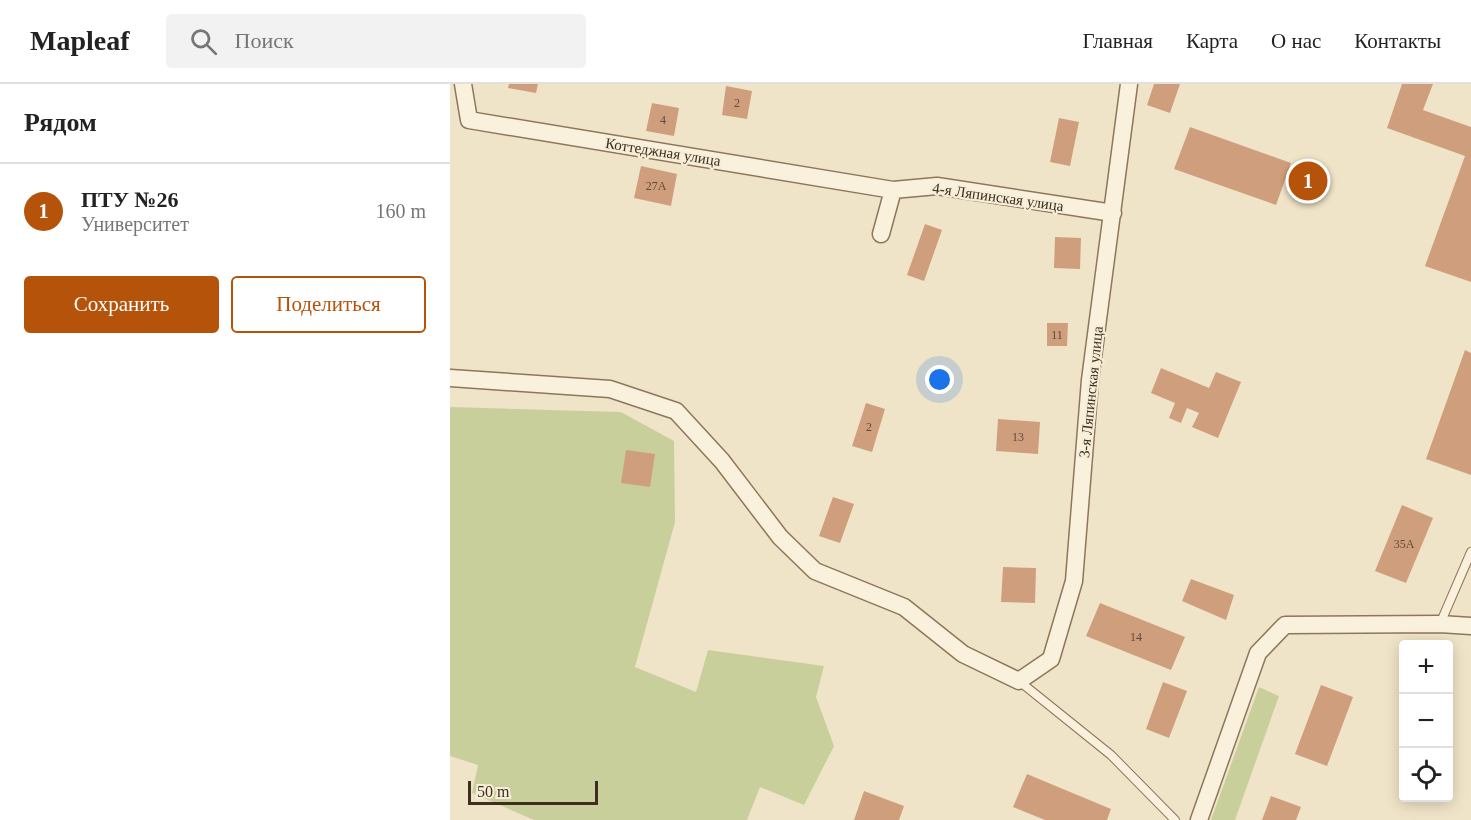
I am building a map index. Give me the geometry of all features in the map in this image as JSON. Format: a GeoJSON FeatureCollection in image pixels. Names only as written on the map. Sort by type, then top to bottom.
{"type":"FeatureCollection","features":[{"type":"Feature","properties":{"kind":"street","name":"Коттеджная улица"},"geometry":{"type":"LineString","coordinates":[[463,84],[469,120],[893,190]]}},
{"type":"Feature","properties":{"kind":"street","name":"3-я Ляпинская улица"},"geometry":{"type":"LineString","coordinates":[[1019,681],[1052,659],[1074,581],[1090,380],[1129,84]]}},
{"type":"Feature","properties":{"kind":"street","name":"4-я Ляпинская улица"},"geometry":{"type":"LineString","coordinates":[[893,190],[937,186],[1113,213]]}},
{"type":"Feature","properties":{"kind":"street"},"geometry":{"type":"LineString","coordinates":[[881,234],[893,190]]}},
{"type":"Feature","properties":{"kind":"street"},"geometry":{"type":"LineString","coordinates":[[450,378],[610,389],[676,411],[722,461],[780,537],[815,571],[904,607],[963,654],[1019,681]]}},
{"type":"Feature","properties":{"kind":"street"},"geometry":{"type":"LineString","coordinates":[[1199,820],[1258,653],[1285,625],[1440,624],[1471,626]]}},
{"type":"Feature","properties":{"kind":"lane"},"geometry":{"type":"LineString","coordinates":[[1440,624],[1471,552]]}},
{"type":"Feature","properties":{"kind":"lane"},"geometry":{"type":"LineString","coordinates":[[1019,681],[1111,755],[1175,820]]}},
{"type":"Feature","properties":{"kind":"green space"},"geometry":{"type":"Polygon","coordinates":[[[450,407],[621,412],[674,441],[675,522],[635,667],[696,692],[708,650],[824,666],[816,697],[834,746],[804,805],[760,787],[747,820],[534,820],[472,793],[478,765],[450,756],[450,407]]]}},
{"type":"Feature","properties":{"kind":"green space"},"geometry":{"type":"Polygon","coordinates":[[[1259,687],[1279,696],[1235,820],[1211,820],[1259,687]]]}},
{"type":"Feature","properties":{"kind":"building"},"geometry":{"type":"Polygon","coordinates":[[[509,84],[538,84],[536,93],[508,88],[509,84]]]}},
{"type":"Feature","properties":{"kind":"building"},"geometry":{"type":"Polygon","coordinates":[[[1154,84],[1180,84],[1170,113],[1147,105],[1154,84]]]}},
{"type":"Feature","properties":{"kind":"building"},"geometry":{"type":"Polygon","coordinates":[[[1402,84],[1433,84],[1423,110],[1471,127],[1471,282],[1425,266],[1465,156],[1387,128],[1402,84]]]}},
{"type":"Feature","properties":{"kind":"building"},"geometry":{"type":"Polygon","coordinates":[[[726,86],[752,91],[747,119],[722,115],[726,86]]]}},
{"type":"Feature","properties":{"kind":"building"},"geometry":{"type":"Polygon","coordinates":[[[652,103],[679,108],[674,136],[646,131],[652,103]]]}},
{"type":"Feature","properties":{"kind":"building"},"geometry":{"type":"Polygon","coordinates":[[[1059,118],[1079,122],[1070,166],[1050,162],[1059,118]]]}},
{"type":"Feature","properties":{"kind":"building"},"geometry":{"type":"Polygon","coordinates":[[[1190,127],[1291,163],[1276,205],[1174,169],[1190,127]]]}},
{"type":"Feature","properties":{"kind":"building"},"geometry":{"type":"Polygon","coordinates":[[[641,166],[677,174],[671,206],[634,198],[641,166]]]}},
{"type":"Feature","properties":{"kind":"building"},"geometry":{"type":"Polygon","coordinates":[[[925,224],[942,230],[924,281],[907,275],[925,224]]]}},
{"type":"Feature","properties":{"kind":"building"},"geometry":{"type":"Polygon","coordinates":[[[1055,237],[1081,238],[1080,269],[1054,268],[1055,237]]]}},
{"type":"Feature","properties":{"kind":"building"},"geometry":{"type":"Polygon","coordinates":[[[1047,323],[1068,323],[1067,346],[1047,346],[1047,323]]]}},
{"type":"Feature","properties":{"kind":"building"},"geometry":{"type":"Polygon","coordinates":[[[1465,350],[1471,353],[1471,475],[1426,459],[1465,350]]]}},
{"type":"Feature","properties":{"kind":"building"},"geometry":{"type":"Polygon","coordinates":[[[1161,368],[1209,388],[1216,372],[1241,382],[1218,438],[1192,427],[1199,413],[1187,408],[1181,423],[1169,418],[1175,403],[1151,393],[1161,368]]]}},
{"type":"Feature","properties":{"kind":"building"},"geometry":{"type":"Polygon","coordinates":[[[866,403],[885,409],[872,452],[852,446],[866,403]]]}},
{"type":"Feature","properties":{"kind":"building"},"geometry":{"type":"Polygon","coordinates":[[[998,419],[1040,422],[1038,454],[996,451],[998,419]]]}},
{"type":"Feature","properties":{"kind":"building"},"geometry":{"type":"Polygon","coordinates":[[[626,450],[655,454],[650,487],[621,483],[626,450]]]}},
{"type":"Feature","properties":{"kind":"building"},"geometry":{"type":"Polygon","coordinates":[[[833,497],[854,504],[840,543],[819,536],[833,497]]]}},
{"type":"Feature","properties":{"kind":"building"},"geometry":{"type":"Polygon","coordinates":[[[1402,505],[1433,518],[1406,583],[1375,571],[1402,505]]]}},
{"type":"Feature","properties":{"kind":"building"},"geometry":{"type":"Polygon","coordinates":[[[1003,567],[1036,568],[1035,603],[1001,602],[1003,567]]]}},
{"type":"Feature","properties":{"kind":"building"},"geometry":{"type":"Polygon","coordinates":[[[1191,579],[1234,595],[1226,620],[1182,601],[1191,579]]]}},
{"type":"Feature","properties":{"kind":"building"},"geometry":{"type":"Polygon","coordinates":[[[1100,603],[1185,637],[1171,670],[1086,636],[1100,603]]]}},
{"type":"Feature","properties":{"kind":"building"},"geometry":{"type":"Polygon","coordinates":[[[1163,682],[1187,691],[1169,738],[1146,729],[1163,682]]]}},
{"type":"Feature","properties":{"kind":"building"},"geometry":{"type":"Polygon","coordinates":[[[1321,685],[1353,697],[1327,766],[1295,754],[1321,685]]]}},
{"type":"Feature","properties":{"kind":"building"},"geometry":{"type":"Polygon","coordinates":[[[1027,774],[1111,809],[1107,820],[1045,820],[1013,807],[1027,774]]]}},
{"type":"Feature","properties":{"kind":"building"},"geometry":{"type":"Polygon","coordinates":[[[864,791],[904,806],[899,820],[854,820],[864,791]]]}},
{"type":"Feature","properties":{"kind":"building"},"geometry":{"type":"Polygon","coordinates":[[[1271,796],[1301,807],[1296,820],[1262,820],[1271,796]]]}},
{"type":"Feature","properties":{"kind":"place","name":"ПТУ №26"},"geometry":{"type":"Point","coordinates":[1308,181]}}]}
